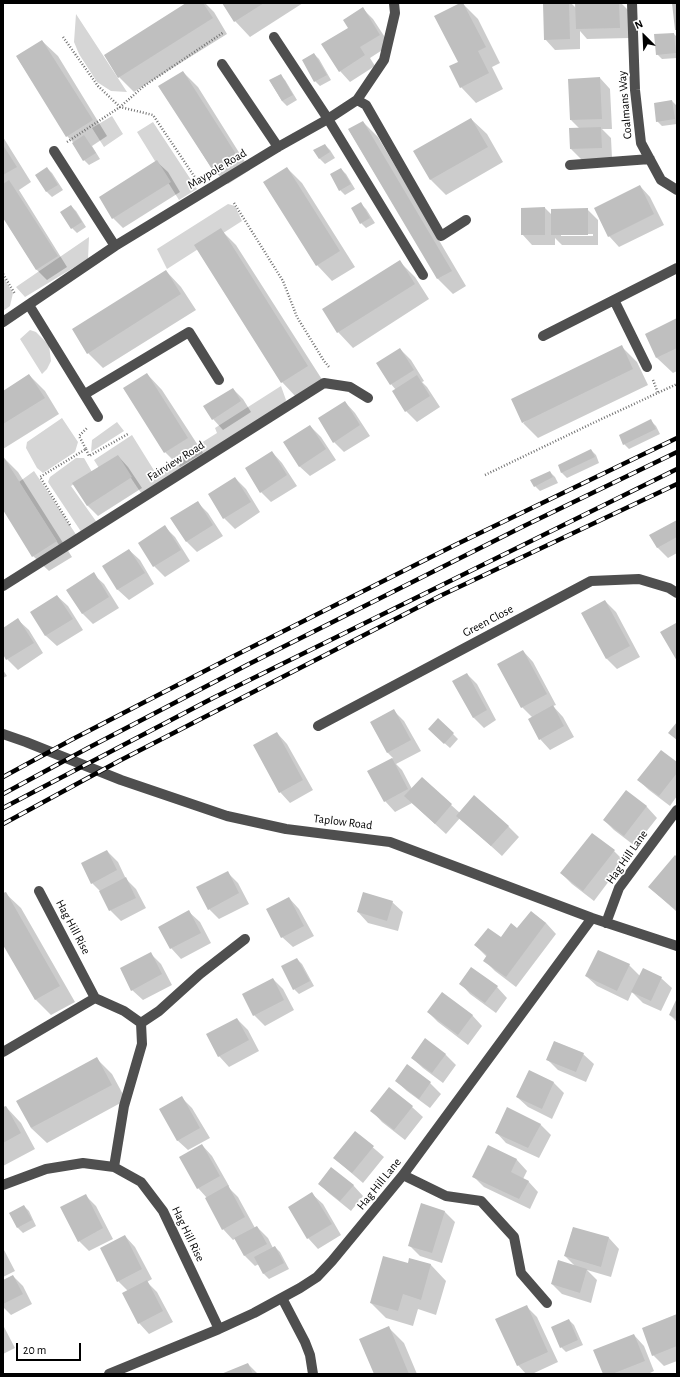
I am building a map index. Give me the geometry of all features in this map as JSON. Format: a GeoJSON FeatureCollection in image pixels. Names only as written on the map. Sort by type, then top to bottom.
{"type":"FeatureCollection","features":[{"type":"Feature","properties":{"kind":"street","name":"Maypole Road"},"geometry":{"type":"LineString","coordinates":[[3,322],[115,246],[204,191],[328,119],[356,100],[384,60],[395,13],[394,3]]}},
{"type":"Feature","properties":{"kind":"street","name":"Coalmans Way"},"geometry":{"type":"LineString","coordinates":[[632,3],[636,98],[641,142],[661,180],[677,190]]}},
{"type":"Feature","properties":{"kind":"street"},"geometry":{"type":"LineString","coordinates":[[274,38],[328,119],[423,276]]}},
{"type":"Feature","properties":{"kind":"street"},"geometry":{"type":"LineString","coordinates":[[222,64],[278,147]]}},
{"type":"Feature","properties":{"kind":"street"},"geometry":{"type":"LineString","coordinates":[[356,100],[366,105],[441,236],[466,220]]}},
{"type":"Feature","properties":{"kind":"street"},"geometry":{"type":"LineString","coordinates":[[54,151],[115,246]]}},
{"type":"Feature","properties":{"kind":"street"},"geometry":{"type":"LineString","coordinates":[[570,165],[650,158]]}},
{"type":"Feature","properties":{"kind":"street"},"geometry":{"type":"LineString","coordinates":[[543,336],[677,268]]}},
{"type":"Feature","properties":{"kind":"street"},"geometry":{"type":"LineString","coordinates":[[614,300],[647,367]]}},
{"type":"Feature","properties":{"kind":"street"},"geometry":{"type":"LineString","coordinates":[[26,306],[85,394],[98,417]]}},
{"type":"Feature","properties":{"kind":"street"},"geometry":{"type":"LineString","coordinates":[[85,394],[189,332],[219,380]]}},
{"type":"Feature","properties":{"kind":"street","name":"Fairview Road"},"geometry":{"type":"LineString","coordinates":[[3,586],[324,383],[350,387],[368,398]]}},
{"type":"Feature","properties":{"kind":"street","name":"Green Close"},"geometry":{"type":"LineString","coordinates":[[318,726],[591,581],[639,578],[669,588],[677,593]]}},
{"type":"Feature","properties":{"kind":"street","name":"Taplow Road"},"geometry":{"type":"LineString","coordinates":[[3,734],[121,780],[227,816],[286,828],[390,842],[592,918],[677,946]]}},
{"type":"Feature","properties":{"kind":"street","name":"Hag Hill Lane"},"geometry":{"type":"LineString","coordinates":[[606,923],[619,888],[677,810]]}},
{"type":"Feature","properties":{"kind":"street","name":"Hag Hill Rise"},"geometry":{"type":"LineString","coordinates":[[39,890],[95,998]]}},
{"type":"Feature","properties":{"kind":"street","name":"Hag Hill Lane"},"geometry":{"type":"LineString","coordinates":[[110,1374],[219,1329],[282,1298],[317,1277],[403,1175],[592,918]]}},
{"type":"Feature","properties":{"kind":"street"},"geometry":{"type":"LineString","coordinates":[[141,1023],[159,1011],[200,974],[244,939]]}},
{"type":"Feature","properties":{"kind":"street"},"geometry":{"type":"LineString","coordinates":[[3,1052],[95,998],[124,1011],[141,1023]]}},
{"type":"Feature","properties":{"kind":"street"},"geometry":{"type":"LineString","coordinates":[[114,1167],[124,1106],[142,1044],[141,1023]]}},
{"type":"Feature","properties":{"kind":"street","name":"Hag Hill Rise"},"geometry":{"type":"LineString","coordinates":[[3,1185],[46,1169],[84,1163],[114,1167],[141,1182],[163,1211],[219,1329]]}},
{"type":"Feature","properties":{"kind":"street"},"geometry":{"type":"LineString","coordinates":[[403,1175],[446,1196],[481,1201],[514,1237],[521,1273],[547,1303]]}},
{"type":"Feature","properties":{"kind":"street"},"geometry":{"type":"LineString","coordinates":[[282,1298],[305,1342],[310,1355],[313,1374]]}},
{"type":"Feature","properties":{"kind":"path"},"geometry":{"type":"LineString","coordinates":[[54,151],[120,107],[144,86],[224,32]]}},
{"type":"Feature","properties":{"kind":"path"},"geometry":{"type":"LineString","coordinates":[[63,37],[98,86],[120,107],[153,115],[204,191]]}},
{"type":"Feature","properties":{"kind":"path"},"geometry":{"type":"LineString","coordinates":[[234,203],[284,282],[297,317],[324,362],[350,387]]}},
{"type":"Feature","properties":{"kind":"path"},"geometry":{"type":"LineString","coordinates":[[3,274],[26,306]]}},
{"type":"Feature","properties":{"kind":"path"},"geometry":{"type":"LineString","coordinates":[[485,475],[593,422],[677,384]]}},
{"type":"Feature","properties":{"kind":"path"},"geometry":{"type":"LineString","coordinates":[[98,417],[79,436],[89,456],[128,434]]}},
{"type":"Feature","properties":{"kind":"path"},"geometry":{"type":"LineString","coordinates":[[74,531],[40,477],[86,448]]}},
{"type":"Feature","properties":{"kind":"shaded area"},"geometry":{"type":"Polygon","coordinates":[[[76,14],[127,92],[111,91],[97,82],[79,54],[74,42],[76,14]]]}},
{"type":"Feature","properties":{"kind":"shaded area"},"geometry":{"type":"Polygon","coordinates":[[[112,116],[123,134],[104,147],[92,128],[112,116]]]}},
{"type":"Feature","properties":{"kind":"shaded area"},"geometry":{"type":"Polygon","coordinates":[[[153,122],[197,189],[179,200],[137,132],[153,122]]]}},
{"type":"Feature","properties":{"kind":"shaded area"},"geometry":{"type":"Polygon","coordinates":[[[228,204],[235,206],[242,221],[167,269],[157,249],[228,204]]]}},
{"type":"Feature","properties":{"kind":"shaded area"},"geometry":{"type":"Polygon","coordinates":[[[89,237],[88,259],[25,297],[16,287],[89,237]]]}},
{"type":"Feature","properties":{"kind":"shaded area"},"geometry":{"type":"Polygon","coordinates":[[[3,277],[13,293],[10,306],[3,311],[3,277]]]}},
{"type":"Feature","properties":{"kind":"shaded area"},"geometry":{"type":"Polygon","coordinates":[[[30,330],[36,332],[49,345],[51,361],[47,369],[42,374],[20,339],[30,330]]]}},
{"type":"Feature","properties":{"kind":"shaded area"},"geometry":{"type":"Polygon","coordinates":[[[281,386],[286,400],[283,407],[141,493],[117,457],[99,468],[94,460],[132,435],[155,472],[217,433],[215,428],[281,386]]]}},
{"type":"Feature","properties":{"kind":"shaded area"},"geometry":{"type":"Polygon","coordinates":[[[62,418],[78,442],[75,452],[43,473],[37,468],[26,448],[27,442],[62,418]]]}},
{"type":"Feature","properties":{"kind":"shaded area"},"geometry":{"type":"Polygon","coordinates":[[[117,422],[124,431],[91,452],[92,440],[117,422]]]}},
{"type":"Feature","properties":{"kind":"shaded area"},"geometry":{"type":"Polygon","coordinates":[[[76,458],[84,458],[92,472],[71,486],[98,524],[82,533],[48,482],[50,477],[76,458]]]}},
{"type":"Feature","properties":{"kind":"shaded area"},"geometry":{"type":"Polygon","coordinates":[[[34,471],[77,536],[59,545],[19,482],[34,471]]]}},
{"type":"Feature","properties":{"kind":"building"},"geometry":{"type":"Polygon","coordinates":[[[186,3],[203,3],[213,18],[118,78],[104,55],[186,3]]]}},
{"type":"Feature","properties":{"kind":"building"},"geometry":{"type":"Polygon","coordinates":[[[222,3],[264,3],[234,22],[222,3]]]}},
{"type":"Feature","properties":{"kind":"building"},"geometry":{"type":"Polygon","coordinates":[[[460,3],[463,3],[486,47],[478,51],[489,73],[460,88],[449,66],[458,62],[434,16],[460,3]]]}},
{"type":"Feature","properties":{"kind":"building"},"geometry":{"type":"Polygon","coordinates":[[[543,3],[569,3],[570,39],[544,40],[543,3]]]}},
{"type":"Feature","properties":{"kind":"building"},"geometry":{"type":"Polygon","coordinates":[[[575,3],[619,3],[620,28],[576,29],[575,3]]]}},
{"type":"Feature","properties":{"kind":"building"},"geometry":{"type":"Polygon","coordinates":[[[672,3],[677,3],[677,30],[675,30],[672,3]]]}},
{"type":"Feature","properties":{"kind":"building"},"geometry":{"type":"Polygon","coordinates":[[[363,7],[380,35],[360,47],[365,55],[339,72],[321,44],[348,28],[343,20],[363,7]]]}},
{"type":"Feature","properties":{"kind":"building"},"geometry":{"type":"Polygon","coordinates":[[[674,33],[676,53],[656,55],[654,34],[674,33]]]}},
{"type":"Feature","properties":{"kind":"building"},"geometry":{"type":"Polygon","coordinates":[[[42,40],[93,120],[66,137],[16,56],[42,40]]]}},
{"type":"Feature","properties":{"kind":"building"},"geometry":{"type":"Polygon","coordinates":[[[314,53],[327,75],[314,82],[302,60],[314,53]]]}},
{"type":"Feature","properties":{"kind":"building"},"geometry":{"type":"Polygon","coordinates":[[[183,71],[236,154],[212,169],[158,86],[183,71]]]}},
{"type":"Feature","properties":{"kind":"building"},"geometry":{"type":"Polygon","coordinates":[[[281,74],[293,95],[282,101],[269,80],[281,74]]]}},
{"type":"Feature","properties":{"kind":"building"},"geometry":{"type":"Polygon","coordinates":[[[600,77],[602,119],[570,120],[568,79],[600,77]]]}},
{"type":"Feature","properties":{"kind":"building"},"geometry":{"type":"Polygon","coordinates":[[[672,100],[675,119],[656,122],[654,103],[672,100]]]}},
{"type":"Feature","properties":{"kind":"building"},"geometry":{"type":"Polygon","coordinates":[[[471,118],[488,147],[430,180],[413,151],[471,118]]]}},
{"type":"Feature","properties":{"kind":"building"},"geometry":{"type":"Polygon","coordinates":[[[363,121],[452,271],[437,279],[348,129],[363,121]]]}},
{"type":"Feature","properties":{"kind":"building"},"geometry":{"type":"Polygon","coordinates":[[[601,127],[602,148],[570,149],[569,128],[601,127]]]}},
{"type":"Feature","properties":{"kind":"building"},"geometry":{"type":"Polygon","coordinates":[[[84,135],[96,153],[83,161],[72,143],[84,135]]]}},
{"type":"Feature","properties":{"kind":"building"},"geometry":{"type":"Polygon","coordinates":[[[325,144],[330,152],[319,159],[313,150],[325,144]]]}},
{"type":"Feature","properties":{"kind":"building"},"geometry":{"type":"Polygon","coordinates":[[[3,145],[17,167],[3,175],[3,145]]]}},
{"type":"Feature","properties":{"kind":"building"},"geometry":{"type":"Polygon","coordinates":[[[157,160],[171,182],[112,219],[99,197],[157,160]]]}},
{"type":"Feature","properties":{"kind":"building"},"geometry":{"type":"Polygon","coordinates":[[[47,167],[58,185],[46,192],[35,175],[47,167]]]}},
{"type":"Feature","properties":{"kind":"building"},"geometry":{"type":"Polygon","coordinates":[[[287,167],[340,251],[316,266],[263,182],[287,167]]]}},
{"type":"Feature","properties":{"kind":"building"},"geometry":{"type":"Polygon","coordinates":[[[341,168],[351,184],[339,191],[330,174],[341,168]]]}},
{"type":"Feature","properties":{"kind":"building"},"geometry":{"type":"Polygon","coordinates":[[[9,180],[58,256],[36,270],[3,218],[3,184],[9,180]]]}},
{"type":"Feature","properties":{"kind":"building"},"geometry":{"type":"Polygon","coordinates":[[[640,185],[654,214],[608,237],[594,208],[640,185]]]}},
{"type":"Feature","properties":{"kind":"building"},"geometry":{"type":"Polygon","coordinates":[[[361,202],[370,218],[360,224],[351,208],[361,202]]]}},
{"type":"Feature","properties":{"kind":"building"},"geometry":{"type":"Polygon","coordinates":[[[71,205],[82,222],[71,229],[60,212],[71,205]]]}},
{"type":"Feature","properties":{"kind":"building"},"geometry":{"type":"Polygon","coordinates":[[[545,207],[545,235],[521,235],[521,208],[545,207]]]}},
{"type":"Feature","properties":{"kind":"building"},"geometry":{"type":"Polygon","coordinates":[[[588,208],[588,235],[551,235],[551,209],[588,208]]]}},
{"type":"Feature","properties":{"kind":"building"},"geometry":{"type":"Polygon","coordinates":[[[221,228],[308,366],[281,383],[194,245],[221,228]]]}},
{"type":"Feature","properties":{"kind":"building"},"geometry":{"type":"Polygon","coordinates":[[[400,260],[415,284],[337,333],[322,309],[400,260]]]}},
{"type":"Feature","properties":{"kind":"building"},"geometry":{"type":"Polygon","coordinates":[[[166,270],[181,294],[87,354],[72,329],[166,270]]]}},
{"type":"Feature","properties":{"kind":"building"},"geometry":{"type":"Polygon","coordinates":[[[677,318],[677,348],[656,358],[645,334],[677,318]]]}},
{"type":"Feature","properties":{"kind":"building"},"geometry":{"type":"Polygon","coordinates":[[[622,345],[633,369],[522,423],[511,399],[622,345]]]}},
{"type":"Feature","properties":{"kind":"building"},"geometry":{"type":"Polygon","coordinates":[[[400,348],[414,370],[390,385],[376,363],[400,348]]]}},
{"type":"Feature","properties":{"kind":"building"},"geometry":{"type":"Polygon","coordinates":[[[147,373],[188,438],[164,453],[123,388],[147,373]]]}},
{"type":"Feature","properties":{"kind":"building"},"geometry":{"type":"Polygon","coordinates":[[[29,374],[45,398],[3,424],[3,391],[29,374]]]}},
{"type":"Feature","properties":{"kind":"building"},"geometry":{"type":"Polygon","coordinates":[[[417,375],[430,396],[405,412],[392,391],[417,375]]]}},
{"type":"Feature","properties":{"kind":"building"},"geometry":{"type":"Polygon","coordinates":[[[233,388],[241,401],[212,420],[203,406],[233,388]]]}},
{"type":"Feature","properties":{"kind":"building"},"geometry":{"type":"Polygon","coordinates":[[[345,401],[360,425],[333,443],[318,418],[345,401]]]}},
{"type":"Feature","properties":{"kind":"building"},"geometry":{"type":"Polygon","coordinates":[[[651,419],[656,429],[623,445],[619,435],[651,419]]]}},
{"type":"Feature","properties":{"kind":"building"},"geometry":{"type":"Polygon","coordinates":[[[310,425],[326,449],[299,467],[283,442],[310,425]]]}},
{"type":"Feature","properties":{"kind":"building"},"geometry":{"type":"Polygon","coordinates":[[[591,449],[595,457],[561,473],[558,465],[591,449]]]}},
{"type":"Feature","properties":{"kind":"building"},"geometry":{"type":"Polygon","coordinates":[[[272,451],[287,475],[260,493],[245,468],[272,451]]]}},
{"type":"Feature","properties":{"kind":"building"},"geometry":{"type":"Polygon","coordinates":[[[118,455],[132,477],[87,506],[72,483],[118,455]]]}},
{"type":"Feature","properties":{"kind":"building"},"geometry":{"type":"Polygon","coordinates":[[[3,456],[57,541],[32,557],[3,510],[3,456]]]}},
{"type":"Feature","properties":{"kind":"building"},"geometry":{"type":"Polygon","coordinates":[[[550,471],[553,477],[534,487],[530,480],[550,471]]]}},
{"type":"Feature","properties":{"kind":"building"},"geometry":{"type":"Polygon","coordinates":[[[235,477],[251,502],[223,519],[208,494],[235,477]]]}},
{"type":"Feature","properties":{"kind":"building"},"geometry":{"type":"Polygon","coordinates":[[[198,501],[213,525],[186,542],[170,518],[198,501]]]}},
{"type":"Feature","properties":{"kind":"building"},"geometry":{"type":"Polygon","coordinates":[[[677,520],[677,537],[657,548],[649,535],[677,520]]]}},
{"type":"Feature","properties":{"kind":"building"},"geometry":{"type":"Polygon","coordinates":[[[165,525],[181,550],[153,567],[138,543],[165,525]]]}},
{"type":"Feature","properties":{"kind":"building"},"geometry":{"type":"Polygon","coordinates":[[[129,549],[145,573],[117,590],[102,566],[129,549]]]}},
{"type":"Feature","properties":{"kind":"building"},"geometry":{"type":"Polygon","coordinates":[[[94,572],[109,597],[82,614],[66,590],[94,572]]]}},
{"type":"Feature","properties":{"kind":"building"},"geometry":{"type":"Polygon","coordinates":[[[57,595],[73,619],[45,636],[30,612],[57,595]]]}},
{"type":"Feature","properties":{"kind":"building"},"geometry":{"type":"Polygon","coordinates":[[[605,600],[630,646],[606,659],[581,613],[605,600]]]}},
{"type":"Feature","properties":{"kind":"building"},"geometry":{"type":"Polygon","coordinates":[[[18,618],[34,643],[6,660],[3,654],[3,628],[18,618]]]}},
{"type":"Feature","properties":{"kind":"building"},"geometry":{"type":"Polygon","coordinates":[[[676,623],[677,624],[677,661],[660,632],[676,623]]]}},
{"type":"Feature","properties":{"kind":"building"},"geometry":{"type":"Polygon","coordinates":[[[523,650],[547,694],[521,708],[497,664],[523,650]]]}},
{"type":"Feature","properties":{"kind":"building"},"geometry":{"type":"Polygon","coordinates":[[[467,673],[487,710],[473,718],[452,681],[467,673]]]}},
{"type":"Feature","properties":{"kind":"building"},"geometry":{"type":"Polygon","coordinates":[[[553,705],[564,726],[539,740],[528,719],[553,705]]]}},
{"type":"Feature","properties":{"kind":"building"},"geometry":{"type":"Polygon","coordinates":[[[394,709],[411,740],[387,753],[370,722],[394,709]]]}},
{"type":"Feature","properties":{"kind":"building"},"geometry":{"type":"Polygon","coordinates":[[[438,718],[454,733],[444,744],[428,729],[438,718]]]}},
{"type":"Feature","properties":{"kind":"building"},"geometry":{"type":"Polygon","coordinates":[[[677,722],[677,740],[668,733],[677,722]]]}},
{"type":"Feature","properties":{"kind":"building"},"geometry":{"type":"Polygon","coordinates":[[[277,732],[303,780],[279,793],[253,745],[277,732]]]}},
{"type":"Feature","properties":{"kind":"building"},"geometry":{"type":"Polygon","coordinates":[[[661,750],[677,762],[677,773],[659,796],[637,780],[661,750]]]}},
{"type":"Feature","properties":{"kind":"building"},"geometry":{"type":"Polygon","coordinates":[[[392,758],[408,789],[384,802],[367,771],[392,758]]]}},
{"type":"Feature","properties":{"kind":"building"},"geometry":{"type":"Polygon","coordinates":[[[422,777],[452,804],[435,824],[404,796],[422,777]]]}},
{"type":"Feature","properties":{"kind":"building"},"geometry":{"type":"Polygon","coordinates":[[[626,790],[647,806],[624,836],[603,820],[626,790]]]}},
{"type":"Feature","properties":{"kind":"building"},"geometry":{"type":"Polygon","coordinates":[[[474,795],[509,826],[491,846],[456,816],[474,795]]]}},
{"type":"Feature","properties":{"kind":"building"},"geometry":{"type":"Polygon","coordinates":[[[592,833],[615,850],[583,891],[560,873],[592,833]]]}},
{"type":"Feature","properties":{"kind":"building"},"geometry":{"type":"Polygon","coordinates":[[[107,850],[117,870],[91,884],[81,863],[107,850]]]}},
{"type":"Feature","properties":{"kind":"building"},"geometry":{"type":"Polygon","coordinates":[[[675,855],[677,857],[677,911],[648,887],[675,855]]]}},
{"type":"Feature","properties":{"kind":"building"},"geometry":{"type":"Polygon","coordinates":[[[228,871],[239,893],[208,910],[196,887],[228,871]]]}},
{"type":"Feature","properties":{"kind":"building"},"geometry":{"type":"Polygon","coordinates":[[[126,877],[136,898],[109,911],[99,891],[126,877]]]}},
{"type":"Feature","properties":{"kind":"building"},"geometry":{"type":"Polygon","coordinates":[[[6,892],[60,986],[35,1000],[3,945],[3,893],[6,892]]]}},
{"type":"Feature","properties":{"kind":"building"},"geometry":{"type":"Polygon","coordinates":[[[363,892],[393,901],[387,921],[357,912],[363,892]]]}},
{"type":"Feature","properties":{"kind":"building"},"geometry":{"type":"Polygon","coordinates":[[[289,897],[304,926],[281,938],[266,909],[289,897]]]}},
{"type":"Feature","properties":{"kind":"building"},"geometry":{"type":"Polygon","coordinates":[[[189,910],[201,933],[170,949],[158,927],[189,910]]]}},
{"type":"Feature","properties":{"kind":"building"},"geometry":{"type":"Polygon","coordinates":[[[531,911],[546,923],[506,977],[483,961],[487,955],[474,945],[488,928],[501,937],[511,923],[517,928],[531,911]]]}},
{"type":"Feature","properties":{"kind":"building"},"geometry":{"type":"Polygon","coordinates":[[[598,950],[630,964],[617,991],[585,976],[598,950]]]}},
{"type":"Feature","properties":{"kind":"building"},"geometry":{"type":"Polygon","coordinates":[[[151,952],[162,974],[131,991],[120,968],[151,952]]]}},
{"type":"Feature","properties":{"kind":"building"},"geometry":{"type":"Polygon","coordinates":[[[297,958],[310,981],[293,990],[281,966],[297,958]]]}},
{"type":"Feature","properties":{"kind":"building"},"geometry":{"type":"Polygon","coordinates":[[[471,967],[498,986],[485,1003],[459,984],[471,967]]]}},
{"type":"Feature","properties":{"kind":"building"},"geometry":{"type":"Polygon","coordinates":[[[643,968],[662,977],[651,1001],[631,992],[643,968]]]}},
{"type":"Feature","properties":{"kind":"building"},"geometry":{"type":"Polygon","coordinates":[[[273,978],[284,1000],[253,1016],[242,994],[273,978]]]}},
{"type":"Feature","properties":{"kind":"building"},"geometry":{"type":"Polygon","coordinates":[[[442,992],[473,1015],[458,1035],[427,1012],[442,992]]]}},
{"type":"Feature","properties":{"kind":"building"},"geometry":{"type":"Polygon","coordinates":[[[677,998],[677,1019],[669,1015],[677,998]]]}},
{"type":"Feature","properties":{"kind":"building"},"geometry":{"type":"Polygon","coordinates":[[[237,1018],[249,1040],[218,1057],[206,1034],[237,1018]]]}},
{"type":"Feature","properties":{"kind":"building"},"geometry":{"type":"Polygon","coordinates":[[[425,1038],[446,1054],[432,1073],[411,1058],[425,1038]]]}},
{"type":"Feature","properties":{"kind":"building"},"geometry":{"type":"Polygon","coordinates":[[[554,1041],[584,1053],[576,1072],[546,1060],[554,1041]]]}},
{"type":"Feature","properties":{"kind":"building"},"geometry":{"type":"Polygon","coordinates":[[[97,1057],[112,1085],[31,1128],[16,1101],[97,1057]]]}},
{"type":"Feature","properties":{"kind":"building"},"geometry":{"type":"Polygon","coordinates":[[[407,1064],[431,1082],[419,1099],[395,1081],[407,1064]]]}},
{"type":"Feature","properties":{"kind":"building"},"geometry":{"type":"Polygon","coordinates":[[[529,1070],[554,1082],[542,1109],[516,1097],[529,1070]]]}},
{"type":"Feature","properties":{"kind":"building"},"geometry":{"type":"Polygon","coordinates":[[[389,1087],[413,1106],[394,1130],[370,1111],[389,1087]]]}},
{"type":"Feature","properties":{"kind":"building"},"geometry":{"type":"Polygon","coordinates":[[[182,1096],[200,1128],[177,1141],[159,1109],[182,1096]]]}},
{"type":"Feature","properties":{"kind":"building"},"geometry":{"type":"Polygon","coordinates":[[[6,1106],[21,1133],[3,1143],[3,1107],[6,1106]]]}},
{"type":"Feature","properties":{"kind":"building"},"geometry":{"type":"Polygon","coordinates":[[[507,1107],[541,1124],[528,1148],[495,1133],[507,1107]]]}},
{"type":"Feature","properties":{"kind":"building"},"geometry":{"type":"Polygon","coordinates":[[[355,1131],[374,1146],[352,1173],[333,1158],[355,1131]]]}},
{"type":"Feature","properties":{"kind":"building"},"geometry":{"type":"Polygon","coordinates":[[[202,1144],[220,1176],[197,1189],[179,1157],[202,1144]]]}},
{"type":"Feature","properties":{"kind":"building"},"geometry":{"type":"Polygon","coordinates":[[[488,1145],[517,1159],[511,1172],[529,1181],[519,1199],[472,1177],[488,1145]]]}},
{"type":"Feature","properties":{"kind":"building"},"geometry":{"type":"Polygon","coordinates":[[[331,1167],[354,1185],[340,1201],[318,1184],[331,1167]]]}},
{"type":"Feature","properties":{"kind":"building"},"geometry":{"type":"Polygon","coordinates":[[[228,1185],[245,1217],[222,1230],[205,1198],[228,1185]]]}},
{"type":"Feature","properties":{"kind":"building"},"geometry":{"type":"Polygon","coordinates":[[[312,1192],[332,1224],[307,1239],[288,1207],[312,1192]]]}},
{"type":"Feature","properties":{"kind":"building"},"geometry":{"type":"Polygon","coordinates":[[[86,1194],[103,1228],[78,1242],[60,1207],[86,1194]]]}},
{"type":"Feature","properties":{"kind":"building"},"geometry":{"type":"Polygon","coordinates":[[[421,1203],[445,1211],[432,1253],[408,1246],[421,1203]]]}},
{"type":"Feature","properties":{"kind":"building"},"geometry":{"type":"Polygon","coordinates":[[[24,1205],[32,1220],[17,1228],[9,1213],[24,1205]]]}},
{"type":"Feature","properties":{"kind":"building"},"geometry":{"type":"Polygon","coordinates":[[[257,1226],[267,1244],[244,1256],[234,1238],[257,1226]]]}},
{"type":"Feature","properties":{"kind":"building"},"geometry":{"type":"Polygon","coordinates":[[[573,1227],[609,1237],[601,1267],[564,1256],[573,1227]]]}},
{"type":"Feature","properties":{"kind":"building"},"geometry":{"type":"Polygon","coordinates":[[[125,1235],[142,1269],[117,1282],[100,1248],[125,1235]]]}},
{"type":"Feature","properties":{"kind":"building"},"geometry":{"type":"Polygon","coordinates":[[[275,1246],[284,1263],[263,1274],[254,1257],[275,1246]]]}},
{"type":"Feature","properties":{"kind":"building"},"geometry":{"type":"Polygon","coordinates":[[[383,1256],[408,1263],[409,1258],[431,1264],[421,1300],[403,1294],[398,1311],[370,1303],[383,1256]]]}},
{"type":"Feature","properties":{"kind":"building"},"geometry":{"type":"Polygon","coordinates":[[[558,1260],[587,1269],[580,1293],[551,1284],[558,1260]]]}},
{"type":"Feature","properties":{"kind":"building"},"geometry":{"type":"Polygon","coordinates":[[[13,1275],[23,1294],[3,1304],[3,1280],[13,1275]]]}},
{"type":"Feature","properties":{"kind":"building"},"geometry":{"type":"Polygon","coordinates":[[[147,1280],[163,1311],[138,1324],[122,1293],[147,1280]]]}},
{"type":"Feature","properties":{"kind":"building"},"geometry":{"type":"Polygon","coordinates":[[[527,1305],[548,1352],[517,1366],[495,1319],[527,1305]]]}},
{"type":"Feature","properties":{"kind":"building"},"geometry":{"type":"Polygon","coordinates":[[[677,1314],[677,1346],[652,1356],[642,1328],[677,1314]]]}},
{"type":"Feature","properties":{"kind":"building"},"geometry":{"type":"Polygon","coordinates":[[[569,1319],[578,1340],[560,1348],[551,1327],[569,1319]]]}},
{"type":"Feature","properties":{"kind":"building"},"geometry":{"type":"Polygon","coordinates":[[[389,1326],[409,1374],[374,1374],[359,1339],[389,1326]]]}},
{"type":"Feature","properties":{"kind":"building"},"geometry":{"type":"Polygon","coordinates":[[[634,1334],[645,1361],[612,1374],[603,1374],[593,1350],[634,1334]]]}},
{"type":"Feature","properties":{"kind":"building"},"geometry":{"type":"Polygon","coordinates":[[[248,1363],[253,1374],[221,1374],[248,1363]]]}},
{"type":"Feature","properties":{"kind":"railway"},"geometry":{"type":"LineString","coordinates":[[3,777],[226,660],[455,545],[677,438]]}},
{"type":"Feature","properties":{"kind":"railway"},"geometry":{"type":"LineString","coordinates":[[3,794],[247,665],[524,526],[677,452]]}},
{"type":"Feature","properties":{"kind":"railway"},"geometry":{"type":"LineString","coordinates":[[3,808],[213,698],[677,469]]}},
{"type":"Feature","properties":{"kind":"railway"},"geometry":{"type":"LineString","coordinates":[[3,824],[119,761],[442,595],[677,484]]}}]}
